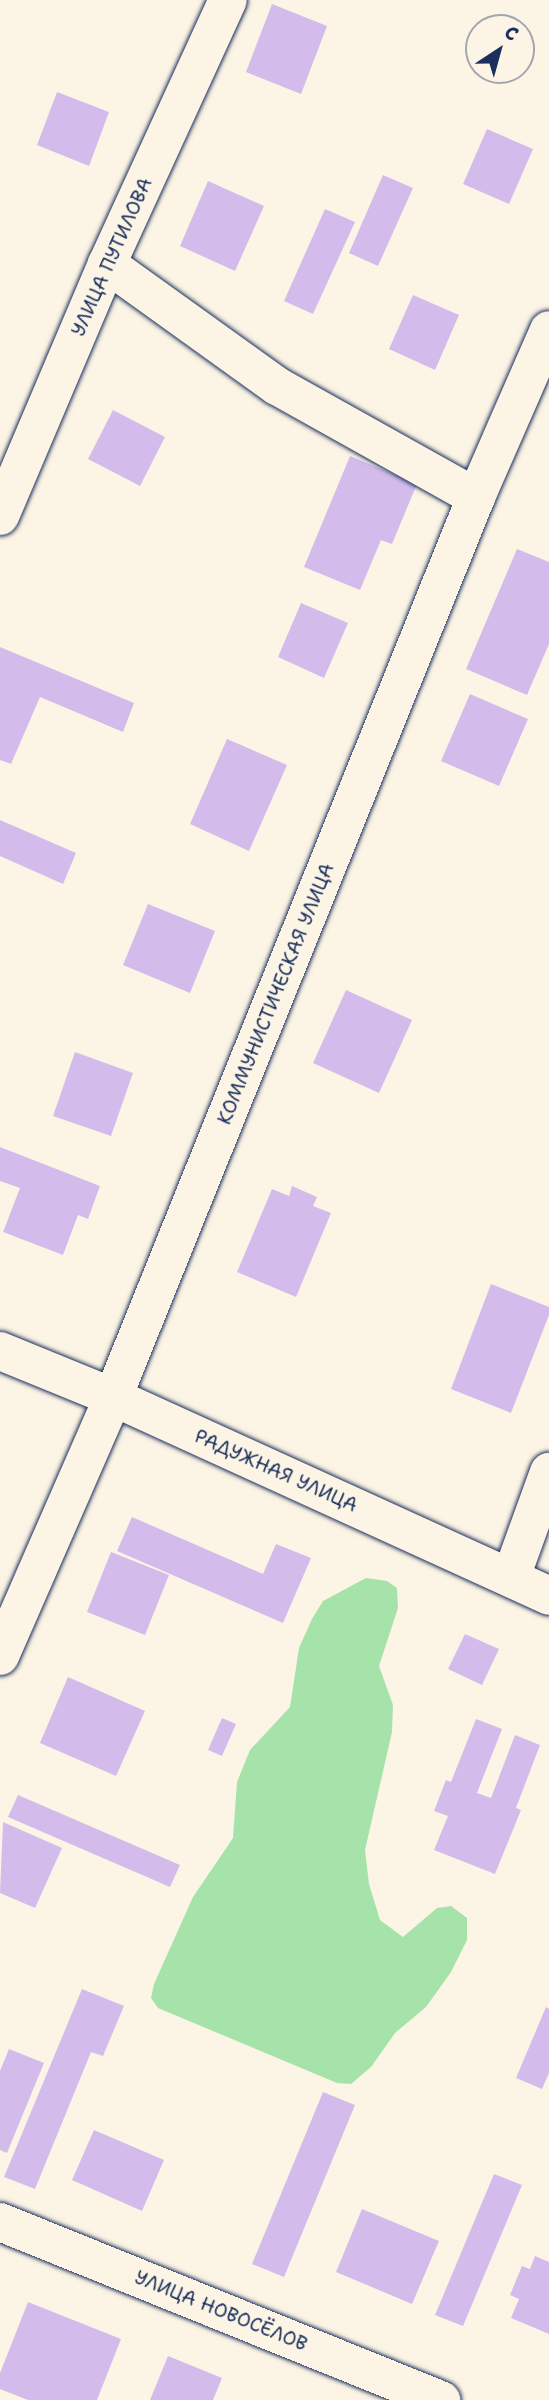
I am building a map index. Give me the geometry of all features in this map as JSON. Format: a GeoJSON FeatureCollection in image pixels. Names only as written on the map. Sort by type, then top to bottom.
{"type":"FeatureCollection","features":[{"type":"Feature","properties":{"kind":"street","name":"УЛИЦА ПУТИЛОВА"},"geometry":{"type":"LineString","coordinates":[[0,516],[107,264],[228,0]]}},
{"type":"Feature","properties":{"kind":"street"},"geometry":{"type":"LineString","coordinates":[[107,264],[277,386],[476,497]]}},
{"type":"Feature","properties":{"kind":"street","name":"КОММУНИСТИЧЕСКАЯ УЛИЦА"},"geometry":{"type":"LineString","coordinates":[[0,1656],[113,1397],[476,497],[549,330]]}},
{"type":"Feature","properties":{"kind":"street","name":"РАДУЖНАЯ УЛИЦА"},"geometry":{"type":"LineString","coordinates":[[0,1352],[113,1397],[549,1596]]}},
{"type":"Feature","properties":{"kind":"street"},"geometry":{"type":"LineString","coordinates":[[510,1577],[549,1472]]}},
{"type":"Feature","properties":{"kind":"street","name":"УЛИЦА НОВОСЁЛОВ"},"geometry":{"type":"LineString","coordinates":[[0,2222],[441,2400]]}},
{"type":"Feature","properties":{"kind":"green space"},"geometry":{"type":"Polygon","coordinates":[[[366,1578],[387,1581],[397,1588],[398,1608],[379,1666],[393,1705],[392,1732],[365,1850],[369,1884],[380,1920],[403,1937],[437,1908],[451,1906],[467,1918],[467,1940],[451,1972],[426,2007],[395,2033],[371,2067],[351,2084],[337,2083],[158,2008],[151,1998],[154,1984],[193,1897],[233,1838],[237,1782],[250,1750],[290,1707],[299,1648],[312,1619],[323,1601],[366,1578]]]}},
{"type":"Feature","properties":{"kind":"building"},"geometry":{"type":"Polygon","coordinates":[[[272,4],[327,26],[301,94],[246,72],[272,4]]]}},
{"type":"Feature","properties":{"kind":"building"},"geometry":{"type":"Polygon","coordinates":[[[57,92],[109,112],[89,166],[37,145],[57,92]]]}},
{"type":"Feature","properties":{"kind":"building"},"geometry":{"type":"Polygon","coordinates":[[[487,129],[533,149],[509,204],[463,184],[487,129]]]}},
{"type":"Feature","properties":{"kind":"building"},"geometry":{"type":"Polygon","coordinates":[[[383,175],[413,188],[378,266],[349,253],[383,175]]]}},
{"type":"Feature","properties":{"kind":"building"},"geometry":{"type":"Polygon","coordinates":[[[208,181],[264,206],[235,271],[180,246],[208,181]]]}},
{"type":"Feature","properties":{"kind":"building"},"geometry":{"type":"Polygon","coordinates":[[[325,209],[355,222],[313,314],[284,301],[325,209]]]}},
{"type":"Feature","properties":{"kind":"building"},"geometry":{"type":"Polygon","coordinates":[[[413,295],[459,315],[435,370],[389,349],[413,295]]]}},
{"type":"Feature","properties":{"kind":"building"},"geometry":{"type":"Polygon","coordinates":[[[113,410],[165,437],[140,486],[88,459],[113,410]]]}},
{"type":"Feature","properties":{"kind":"building"},"geometry":{"type":"Polygon","coordinates":[[[350,456],[417,484],[392,544],[381,540],[360,590],[304,567],[350,456]]]}},
{"type":"Feature","properties":{"kind":"building"},"geometry":{"type":"Polygon","coordinates":[[[517,549],[549,562],[549,644],[527,695],[466,669],[517,549]]]}},
{"type":"Feature","properties":{"kind":"building"},"geometry":{"type":"Polygon","coordinates":[[[301,603],[348,623],[324,678],[278,657],[301,603]]]}},
{"type":"Feature","properties":{"kind":"building"},"geometry":{"type":"Polygon","coordinates":[[[0,647],[134,703],[123,732],[40,697],[11,764],[0,760],[0,647]]]}},
{"type":"Feature","properties":{"kind":"building"},"geometry":{"type":"Polygon","coordinates":[[[470,694],[528,719],[499,786],[441,761],[470,694]]]}},
{"type":"Feature","properties":{"kind":"building"},"geometry":{"type":"Polygon","coordinates":[[[227,739],[287,765],[249,851],[190,824],[227,739]]]}},
{"type":"Feature","properties":{"kind":"building"},"geometry":{"type":"Polygon","coordinates":[[[0,820],[76,853],[63,884],[0,856],[0,820]]]}},
{"type":"Feature","properties":{"kind":"building"},"geometry":{"type":"Polygon","coordinates":[[[148,904],[215,931],[190,993],[123,965],[148,904]]]}},
{"type":"Feature","properties":{"kind":"building"},"geometry":{"type":"Polygon","coordinates":[[[346,990],[412,1020],[379,1093],[313,1063],[346,990]]]}},
{"type":"Feature","properties":{"kind":"building"},"geometry":{"type":"Polygon","coordinates":[[[75,1052],[133,1073],[111,1136],[53,1116],[75,1052]]]}},
{"type":"Feature","properties":{"kind":"building"},"geometry":{"type":"Polygon","coordinates":[[[0,1147],[100,1186],[88,1219],[78,1215],[63,1255],[3,1232],[20,1188],[0,1181],[0,1147]]]}},
{"type":"Feature","properties":{"kind":"building"},"geometry":{"type":"Polygon","coordinates":[[[292,1186],[317,1197],[313,1206],[331,1213],[296,1297],[237,1272],[272,1189],[289,1196],[292,1186]]]}},
{"type":"Feature","properties":{"kind":"building"},"geometry":{"type":"Polygon","coordinates":[[[491,1284],[549,1307],[549,1315],[511,1413],[451,1389],[491,1284]]]}},
{"type":"Feature","properties":{"kind":"building"},"geometry":{"type":"Polygon","coordinates":[[[132,1517],[263,1574],[276,1544],[311,1558],[283,1623],[117,1551],[132,1517]]]}},
{"type":"Feature","properties":{"kind":"building"},"geometry":{"type":"Polygon","coordinates":[[[111,1552],[169,1575],[145,1635],[87,1612],[111,1552]]]}},
{"type":"Feature","properties":{"kind":"building"},"geometry":{"type":"Polygon","coordinates":[[[465,1634],[499,1649],[482,1685],[448,1669],[465,1634]]]}},
{"type":"Feature","properties":{"kind":"building"},"geometry":{"type":"Polygon","coordinates":[[[68,1677],[145,1711],[116,1776],[40,1743],[68,1677]]]}},
{"type":"Feature","properties":{"kind":"building"},"geometry":{"type":"Polygon","coordinates":[[[222,1718],[236,1724],[222,1756],[208,1750],[222,1718]]]}},
{"type":"Feature","properties":{"kind":"building"},"geometry":{"type":"Polygon","coordinates":[[[476,1719],[502,1729],[477,1793],[491,1798],[515,1735],[540,1745],[516,1808],[521,1810],[495,1874],[434,1850],[448,1816],[434,1811],[446,1780],[451,1782],[476,1719]]]}},
{"type":"Feature","properties":{"kind":"building"},"geometry":{"type":"Polygon","coordinates":[[[18,1795],[180,1865],[170,1887],[8,1817],[18,1795]]]}},
{"type":"Feature","properties":{"kind":"building"},"geometry":{"type":"Polygon","coordinates":[[[3,1822],[62,1848],[35,1908],[0,1893],[3,1822]]]}},
{"type":"Feature","properties":{"kind":"building"},"geometry":{"type":"Polygon","coordinates":[[[82,1989],[124,2006],[103,2056],[91,2052],[35,2189],[4,2177],[82,1989]]]}},
{"type":"Feature","properties":{"kind":"building"},"geometry":{"type":"Polygon","coordinates":[[[546,2007],[549,2009],[549,2073],[542,2089],[516,2078],[546,2007]]]}},
{"type":"Feature","properties":{"kind":"building"},"geometry":{"type":"Polygon","coordinates":[[[9,2049],[44,2063],[7,2153],[0,2150],[0,2071],[9,2049]]]}},
{"type":"Feature","properties":{"kind":"building"},"geometry":{"type":"Polygon","coordinates":[[[323,2092],[355,2105],[284,2277],[252,2264],[323,2092]]]}},
{"type":"Feature","properties":{"kind":"building"},"geometry":{"type":"Polygon","coordinates":[[[94,2130],[164,2160],[142,2211],[72,2180],[94,2130]]]}},
{"type":"Feature","properties":{"kind":"building"},"geometry":{"type":"Polygon","coordinates":[[[494,2174],[522,2185],[463,2326],[435,2315],[494,2174]]]}},
{"type":"Feature","properties":{"kind":"building"},"geometry":{"type":"Polygon","coordinates":[[[362,2209],[439,2241],[412,2304],[336,2272],[362,2209]]]}},
{"type":"Feature","properties":{"kind":"building"},"geometry":{"type":"Polygon","coordinates":[[[535,2256],[549,2262],[549,2334],[511,2318],[519,2299],[510,2295],[522,2266],[530,2269],[535,2256]]]}},
{"type":"Feature","properties":{"kind":"building"},"geometry":{"type":"Polygon","coordinates":[[[28,2302],[121,2339],[97,2400],[28,2400],[0,2389],[0,2373],[28,2302]]]}},
{"type":"Feature","properties":{"kind":"building"},"geometry":{"type":"Polygon","coordinates":[[[168,2356],[222,2378],[213,2400],[150,2400],[168,2356]]]}}]}
